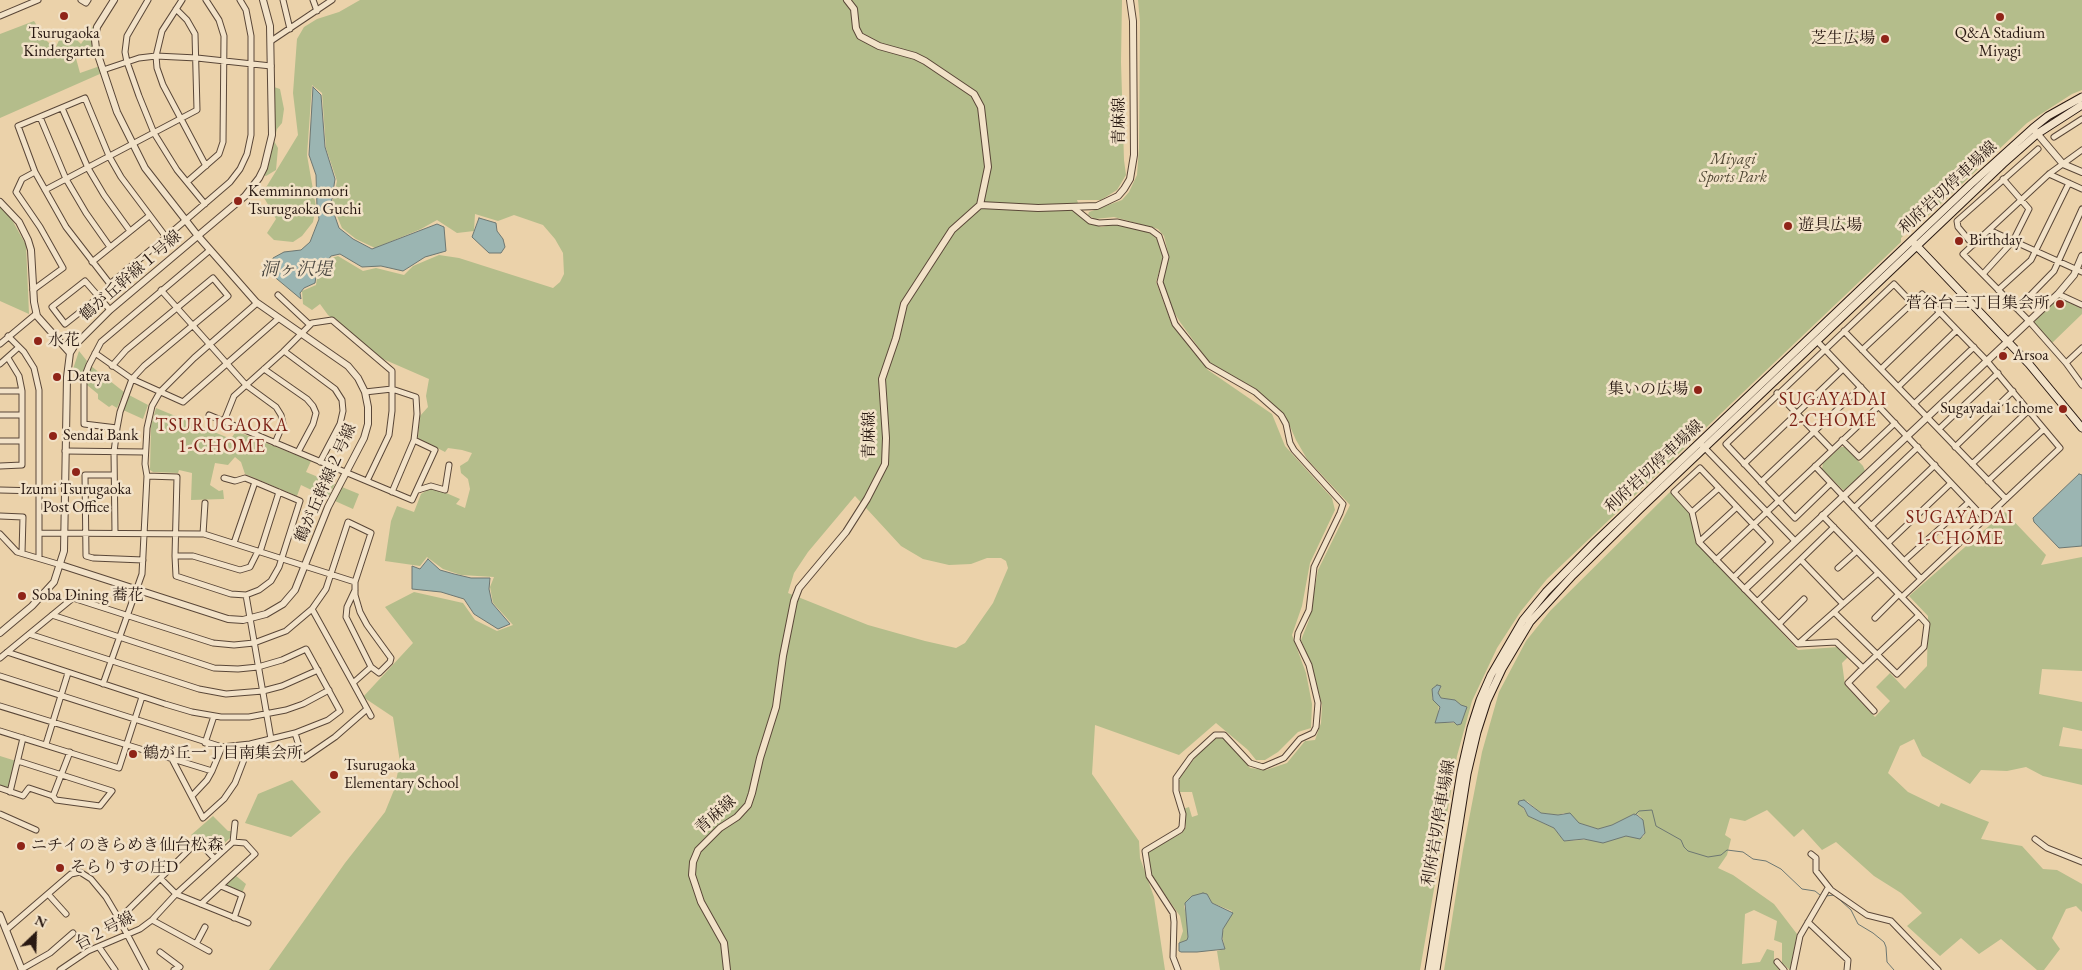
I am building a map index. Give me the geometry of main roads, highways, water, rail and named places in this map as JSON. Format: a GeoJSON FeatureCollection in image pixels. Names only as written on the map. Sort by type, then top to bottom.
{"type":"FeatureCollection","features":[{"type":"Feature","properties":{"kind":"main road","name":"利府岩切停車場線"},"geometry":{"type":"LineString","coordinates":[[1429,970],[1461,772],[1471,728],[1491,675],[1523,620],[1546,592],[2035,131],[2048,116],[2082,97]]}},
{"type":"Feature","properties":{"kind":"main road","name":"利府岩切停車場線"},"geometry":{"type":"LineString","coordinates":[[2035,131],[2082,105]]}},
{"type":"Feature","properties":{"kind":"main road","name":"利府岩切停車場線"},"geometry":{"type":"LineString","coordinates":[[1436,970],[1469,767],[1477,732],[1487,701],[1502,669],[1530,622],[1552,596],[1702,445],[1817,341],[1915,243]]}},
{"type":"Feature","properties":{"kind":"main road"},"geometry":{"type":"LineString","coordinates":[[1915,243],[2048,386],[2082,428]]}},
{"type":"Feature","properties":{"kind":"water","name":"洞ヶ沢堤"},"geometry":{"type":"Polygon","coordinates":[[[313,87],[321,95],[325,147],[335,179],[331,205],[339,228],[353,239],[372,249],[437,224],[444,227],[446,251],[425,257],[403,271],[381,266],[362,267],[340,254],[331,256],[316,276],[315,283],[304,288],[300,293],[301,299],[271,274],[273,258],[284,252],[301,250],[310,242],[319,219],[316,175],[309,155],[313,87]]]}},
{"type":"Feature","properties":{"kind":"water"},"geometry":{"type":"Polygon","coordinates":[[[479,218],[496,223],[497,231],[503,239],[505,247],[501,253],[489,253],[472,237],[479,218]]]}},
{"type":"Feature","properties":{"kind":"water"},"geometry":{"type":"Polygon","coordinates":[[[2079,474],[2082,475],[2082,546],[2059,548],[2034,522],[2033,518],[2079,474]]]}},
{"type":"Feature","properties":{"kind":"water"},"geometry":{"type":"Polygon","coordinates":[[[428,559],[440,570],[471,578],[490,578],[489,589],[492,603],[510,624],[498,629],[474,614],[464,599],[441,592],[412,589],[412,566],[420,569],[428,559]]]}},
{"type":"Feature","properties":{"kind":"water"},"geometry":{"type":"Polygon","coordinates":[[[1437,685],[1441,686],[1438,693],[1441,698],[1455,700],[1467,707],[1461,724],[1457,725],[1454,722],[1435,723],[1440,707],[1433,700],[1432,689],[1437,685]]]}},
{"type":"Feature","properties":{"kind":"water"},"geometry":{"type":"Polygon","coordinates":[[[1524,800],[1541,813],[1558,815],[1570,813],[1579,823],[1598,829],[1612,825],[1634,814],[1643,820],[1645,833],[1640,839],[1626,836],[1603,843],[1584,839],[1564,841],[1554,828],[1528,816],[1524,808],[1518,804],[1519,801],[1524,800]]]}},
{"type":"Feature","properties":{"kind":"water"},"geometry":{"type":"Polygon","coordinates":[[[1203,893],[1207,894],[1212,903],[1233,913],[1223,929],[1222,939],[1225,949],[1181,952],[1179,951],[1179,943],[1187,940],[1188,937],[1185,903],[1192,896],[1203,893]]]}},
{"type":"Feature","properties":{"kind":"waterway"},"geometry":{"type":"LineString","coordinates":[[1635,815],[1639,811],[1652,810],[1656,826],[1681,840],[1688,851],[1708,857],[1721,855],[1727,850],[1743,852],[1753,859],[1766,861],[1781,869],[1802,889],[1815,891],[1820,895]]}},
{"type":"Feature","properties":{"kind":"waterway"},"geometry":{"type":"LineString","coordinates":[[1826,896],[1834,895],[1851,910],[1858,924],[1884,942],[1887,962],[1894,970]]}},
{"type":"Feature","properties":{"kind":"place","name":"Tsurugaoka Kindergarten"},"geometry":{"type":"Point","coordinates":[64,16]}},
{"type":"Feature","properties":{"kind":"place","name":"Q&A Stadium Miyagi"},"geometry":{"type":"Point","coordinates":[2000,17]}},
{"type":"Feature","properties":{"kind":"place","name":"芝生広場"},"geometry":{"type":"Point","coordinates":[1885,39]}},
{"type":"Feature","properties":{"kind":"place","name":"Kemminnomori Tsurugaoka Guchi"},"geometry":{"type":"Point","coordinates":[238,201]}},
{"type":"Feature","properties":{"kind":"place","name":"遊具広場"},"geometry":{"type":"Point","coordinates":[1788,226]}},
{"type":"Feature","properties":{"kind":"place","name":"Birthday"},"geometry":{"type":"Point","coordinates":[1959,241]}},
{"type":"Feature","properties":{"kind":"place","name":"菅谷台三丁目集会所"},"geometry":{"type":"Point","coordinates":[2060,304]}},
{"type":"Feature","properties":{"kind":"place","name":"水花"},"geometry":{"type":"Point","coordinates":[38,341]}},
{"type":"Feature","properties":{"kind":"place","name":"Arsoa"},"geometry":{"type":"Point","coordinates":[2003,356]}},
{"type":"Feature","properties":{"kind":"place","name":"Dateya"},"geometry":{"type":"Point","coordinates":[57,377]}},
{"type":"Feature","properties":{"kind":"place","name":"集いの広場"},"geometry":{"type":"Point","coordinates":[1698,390]}},
{"type":"Feature","properties":{"kind":"place","name":"Sugayadai 1chome"},"geometry":{"type":"Point","coordinates":[2063,409]}},
{"type":"Feature","properties":{"kind":"place","name":"Sendai Bank"},"geometry":{"type":"Point","coordinates":[53,436]}},
{"type":"Feature","properties":{"kind":"place","name":"Izumi Tsurugaoka Post Office"},"geometry":{"type":"Point","coordinates":[76,472]}},
{"type":"Feature","properties":{"kind":"place","name":"Soba Dining 蕎花"},"geometry":{"type":"Point","coordinates":[22,596]}},
{"type":"Feature","properties":{"kind":"place","name":"鶴が丘一丁目南集会所"},"geometry":{"type":"Point","coordinates":[133,754]}},
{"type":"Feature","properties":{"kind":"place","name":"Tsurugaoka Elementary School"},"geometry":{"type":"Point","coordinates":[334,775]}},
{"type":"Feature","properties":{"kind":"place","name":"ニチイのきらめき仙台松森"},"geometry":{"type":"Point","coordinates":[21,846]}},
{"type":"Feature","properties":{"kind":"place","name":"そらりすの庄D"},"geometry":{"type":"Point","coordinates":[60,868]}},
{"type":"Feature","properties":{"kind":"district","name":"SUGAYADAI 2-CHOME"},"geometry":{"type":"Point","coordinates":[1833,410]}},
{"type":"Feature","properties":{"kind":"district","name":"TSURUGAOKA 1-CHOME"},"geometry":{"type":"Point","coordinates":[222,436]}},
{"type":"Feature","properties":{"kind":"district","name":"SUGAYADAI 1-CHOME"},"geometry":{"type":"Point","coordinates":[1960,528]}},
{"type":"Feature","properties":{"kind":"park label","name":"Miyagi Sports Park"},"geometry":{"type":"Point","coordinates":[1733,169]}}]}
